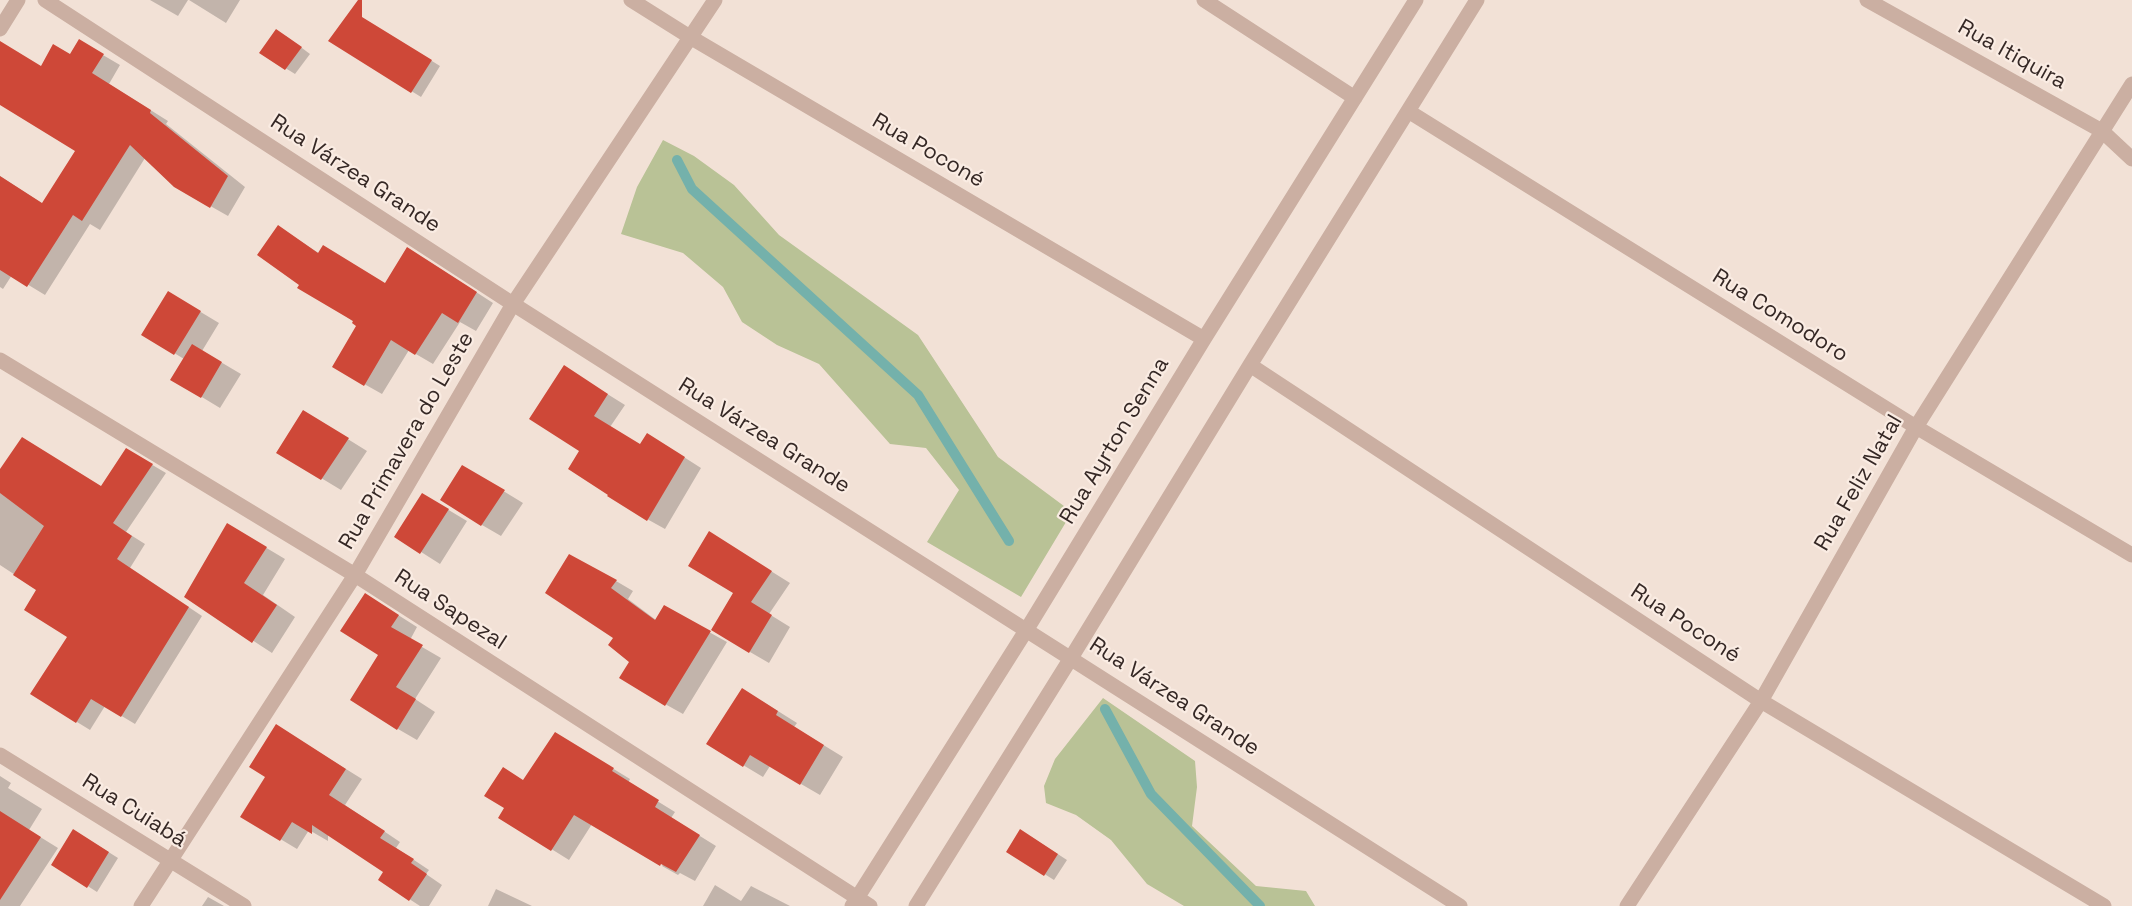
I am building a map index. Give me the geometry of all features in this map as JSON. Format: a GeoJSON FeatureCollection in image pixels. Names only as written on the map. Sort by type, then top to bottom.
{"type":"FeatureCollection","features":[{"type":"Feature","properties":{"kind":"street"},"geometry":{"type":"LineString","coordinates":[[0,28],[18,0]]}},
{"type":"Feature","properties":{"kind":"street","name":"Rua Várzea Grande"},"geometry":{"type":"LineString","coordinates":[[45,0],[513,304],[1460,906]]}},
{"type":"Feature","properties":{"kind":"street","name":"Rua Poconé"},"geometry":{"type":"LineString","coordinates":[[631,0],[690,38],[1204,339]]}},
{"type":"Feature","properties":{"kind":"street","name":"Rua Primavera do Leste"},"geometry":{"type":"LineString","coordinates":[[141,906],[355,575],[513,304],[715,0]]}},
{"type":"Feature","properties":{"kind":"street"},"geometry":{"type":"LineString","coordinates":[[1204,0],[1355,98]]}},
{"type":"Feature","properties":{"kind":"street","name":"Rua Ayrton Senna"},"geometry":{"type":"LineString","coordinates":[[860,903],[1204,339],[1416,0]]}},
{"type":"Feature","properties":{"kind":"street"},"geometry":{"type":"LineString","coordinates":[[916,906],[1477,0]]}},
{"type":"Feature","properties":{"kind":"street","name":"Rua Itiquira"},"geometry":{"type":"LineString","coordinates":[[1867,0],[2103,131],[2132,159]]}},
{"type":"Feature","properties":{"kind":"street","name":"Rua Feliz Natal"},"geometry":{"type":"LineString","coordinates":[[1627,906],[1761,701],[1916,427],[2132,84]]}},
{"type":"Feature","properties":{"kind":"street","name":"Rua Comodoro"},"geometry":{"type":"LineString","coordinates":[[1408,111],[1916,427],[2132,555]]}},
{"type":"Feature","properties":{"kind":"street","name":"Rua Sapezal"},"geometry":{"type":"LineString","coordinates":[[0,360],[355,575],[860,903]]}},
{"type":"Feature","properties":{"kind":"street","name":"Rua Poconé"},"geometry":{"type":"LineString","coordinates":[[1250,365],[1761,701],[2104,906]]}},
{"type":"Feature","properties":{"kind":"street","name":"Rua Cuiabá"},"geometry":{"type":"LineString","coordinates":[[0,755],[244,906]]}},
{"type":"Feature","properties":{"kind":"green space"},"geometry":{"type":"Polygon","coordinates":[[[663,140],[694,156],[734,185],[779,235],[918,335],[998,457],[1072,512],[1021,597],[927,542],[959,490],[926,448],[890,444],[819,364],[777,345],[742,322],[723,287],[683,253],[621,234],[637,187],[663,140]]]}},
{"type":"Feature","properties":{"kind":"green space"},"geometry":{"type":"Polygon","coordinates":[[[1103,698],[1195,761],[1197,787],[1192,826],[1256,886],[1306,891],[1315,906],[1184,906],[1147,884],[1111,840],[1076,815],[1046,803],[1044,786],[1055,759],[1103,698]]]}},
{"type":"Feature","properties":{"kind":"building"},"geometry":{"type":"Polygon","coordinates":[[[358,0],[362,0],[362,17],[432,60],[411,93],[328,41],[358,0]]]}},
{"type":"Feature","properties":{"kind":"building"},"geometry":{"type":"Polygon","coordinates":[[[276,29],[302,47],[285,70],[259,53],[276,29]]]}},
{"type":"Feature","properties":{"kind":"building"},"geometry":{"type":"Polygon","coordinates":[[[79,39],[104,54],[92,73],[151,110],[150,113],[228,176],[210,208],[174,187],[130,145],[82,221],[73,215],[27,287],[0,270],[0,176],[42,203],[75,151],[0,105],[0,41],[41,66],[53,44],[70,54],[79,39]]]}},
{"type":"Feature","properties":{"kind":"building"},"geometry":{"type":"Polygon","coordinates":[[[278,225],[318,253],[323,245],[385,283],[407,247],[477,292],[458,323],[442,313],[415,355],[391,340],[364,386],[332,367],[356,326],[352,323],[353,321],[297,288],[299,285],[257,255],[278,225]]]}},
{"type":"Feature","properties":{"kind":"building"},"geometry":{"type":"Polygon","coordinates":[[[168,291],[201,311],[174,355],[141,335],[168,291]]]}},
{"type":"Feature","properties":{"kind":"building"},"geometry":{"type":"Polygon","coordinates":[[[192,344],[222,362],[201,398],[170,380],[192,344]]]}},
{"type":"Feature","properties":{"kind":"building"},"geometry":{"type":"Polygon","coordinates":[[[564,365],[608,394],[594,416],[640,444],[647,433],[685,457],[647,521],[568,469],[579,451],[529,419],[564,365]]]}},
{"type":"Feature","properties":{"kind":"building"},"geometry":{"type":"Polygon","coordinates":[[[303,410],[349,438],[321,480],[276,453],[303,410]]]}},
{"type":"Feature","properties":{"kind":"building"},"geometry":{"type":"Polygon","coordinates":[[[22,437],[101,486],[126,448],[153,464],[113,523],[132,536],[117,559],[189,607],[121,717],[91,699],[76,723],[30,694],[67,637],[24,610],[36,590],[13,575],[44,526],[0,493],[0,469],[22,437]]]}},
{"type":"Feature","properties":{"kind":"building"},"geometry":{"type":"Polygon","coordinates":[[[462,465],[505,490],[481,526],[440,500],[462,465]]]}},
{"type":"Feature","properties":{"kind":"building"},"geometry":{"type":"Polygon","coordinates":[[[422,493],[449,509],[420,554],[394,537],[422,493]]]}},
{"type":"Feature","properties":{"kind":"building"},"geometry":{"type":"Polygon","coordinates":[[[227,523],[267,547],[244,583],[277,605],[252,643],[184,597],[227,523]]]}},
{"type":"Feature","properties":{"kind":"building"},"geometry":{"type":"Polygon","coordinates":[[[709,531],[772,571],[751,602],[772,615],[749,653],[711,630],[733,593],[688,566],[709,531]]]}},
{"type":"Feature","properties":{"kind":"building"},"geometry":{"type":"Polygon","coordinates":[[[569,554],[617,580],[611,588],[655,620],[664,605],[711,631],[665,706],[619,678],[629,662],[608,645],[613,638],[545,593],[569,554]]]}},
{"type":"Feature","properties":{"kind":"building"},"geometry":{"type":"Polygon","coordinates":[[[365,593],[399,615],[391,627],[423,645],[396,687],[416,699],[397,730],[350,700],[378,655],[340,631],[365,593]]]}},
{"type":"Feature","properties":{"kind":"building"},"geometry":{"type":"Polygon","coordinates":[[[742,688],[778,711],[776,715],[824,745],[800,785],[750,755],[743,767],[706,744],[742,688]]]}},
{"type":"Feature","properties":{"kind":"building"},"geometry":{"type":"Polygon","coordinates":[[[276,724],[346,769],[329,795],[385,831],[380,838],[414,859],[411,863],[427,874],[409,901],[378,880],[383,872],[312,825],[312,834],[292,822],[280,841],[240,817],[265,777],[249,767],[276,724]]]}},
{"type":"Feature","properties":{"kind":"building"},"geometry":{"type":"Polygon","coordinates":[[[555,732],[614,768],[612,771],[659,800],[655,807],[700,835],[676,872],[661,864],[660,866],[574,815],[551,851],[498,818],[504,808],[484,796],[503,767],[523,780],[555,732]]]}},
{"type":"Feature","properties":{"kind":"building"},"geometry":{"type":"Polygon","coordinates":[[[0,811],[41,837],[0,900],[0,811]]]}},
{"type":"Feature","properties":{"kind":"building"},"geometry":{"type":"Polygon","coordinates":[[[73,829],[109,852],[87,888],[51,865],[73,829]]]}},
{"type":"Feature","properties":{"kind":"building"},"geometry":{"type":"Polygon","coordinates":[[[1020,829],[1058,854],[1044,876],[1006,852],[1020,829]]]}},
{"type":"Feature","properties":{"kind":"waterway"},"geometry":{"type":"LineString","coordinates":[[677,160],[692,189],[918,395],[1009,541]]}},
{"type":"Feature","properties":{"kind":"waterway"},"geometry":{"type":"LineString","coordinates":[[1105,709],[1151,794],[1260,906]]}}]}
